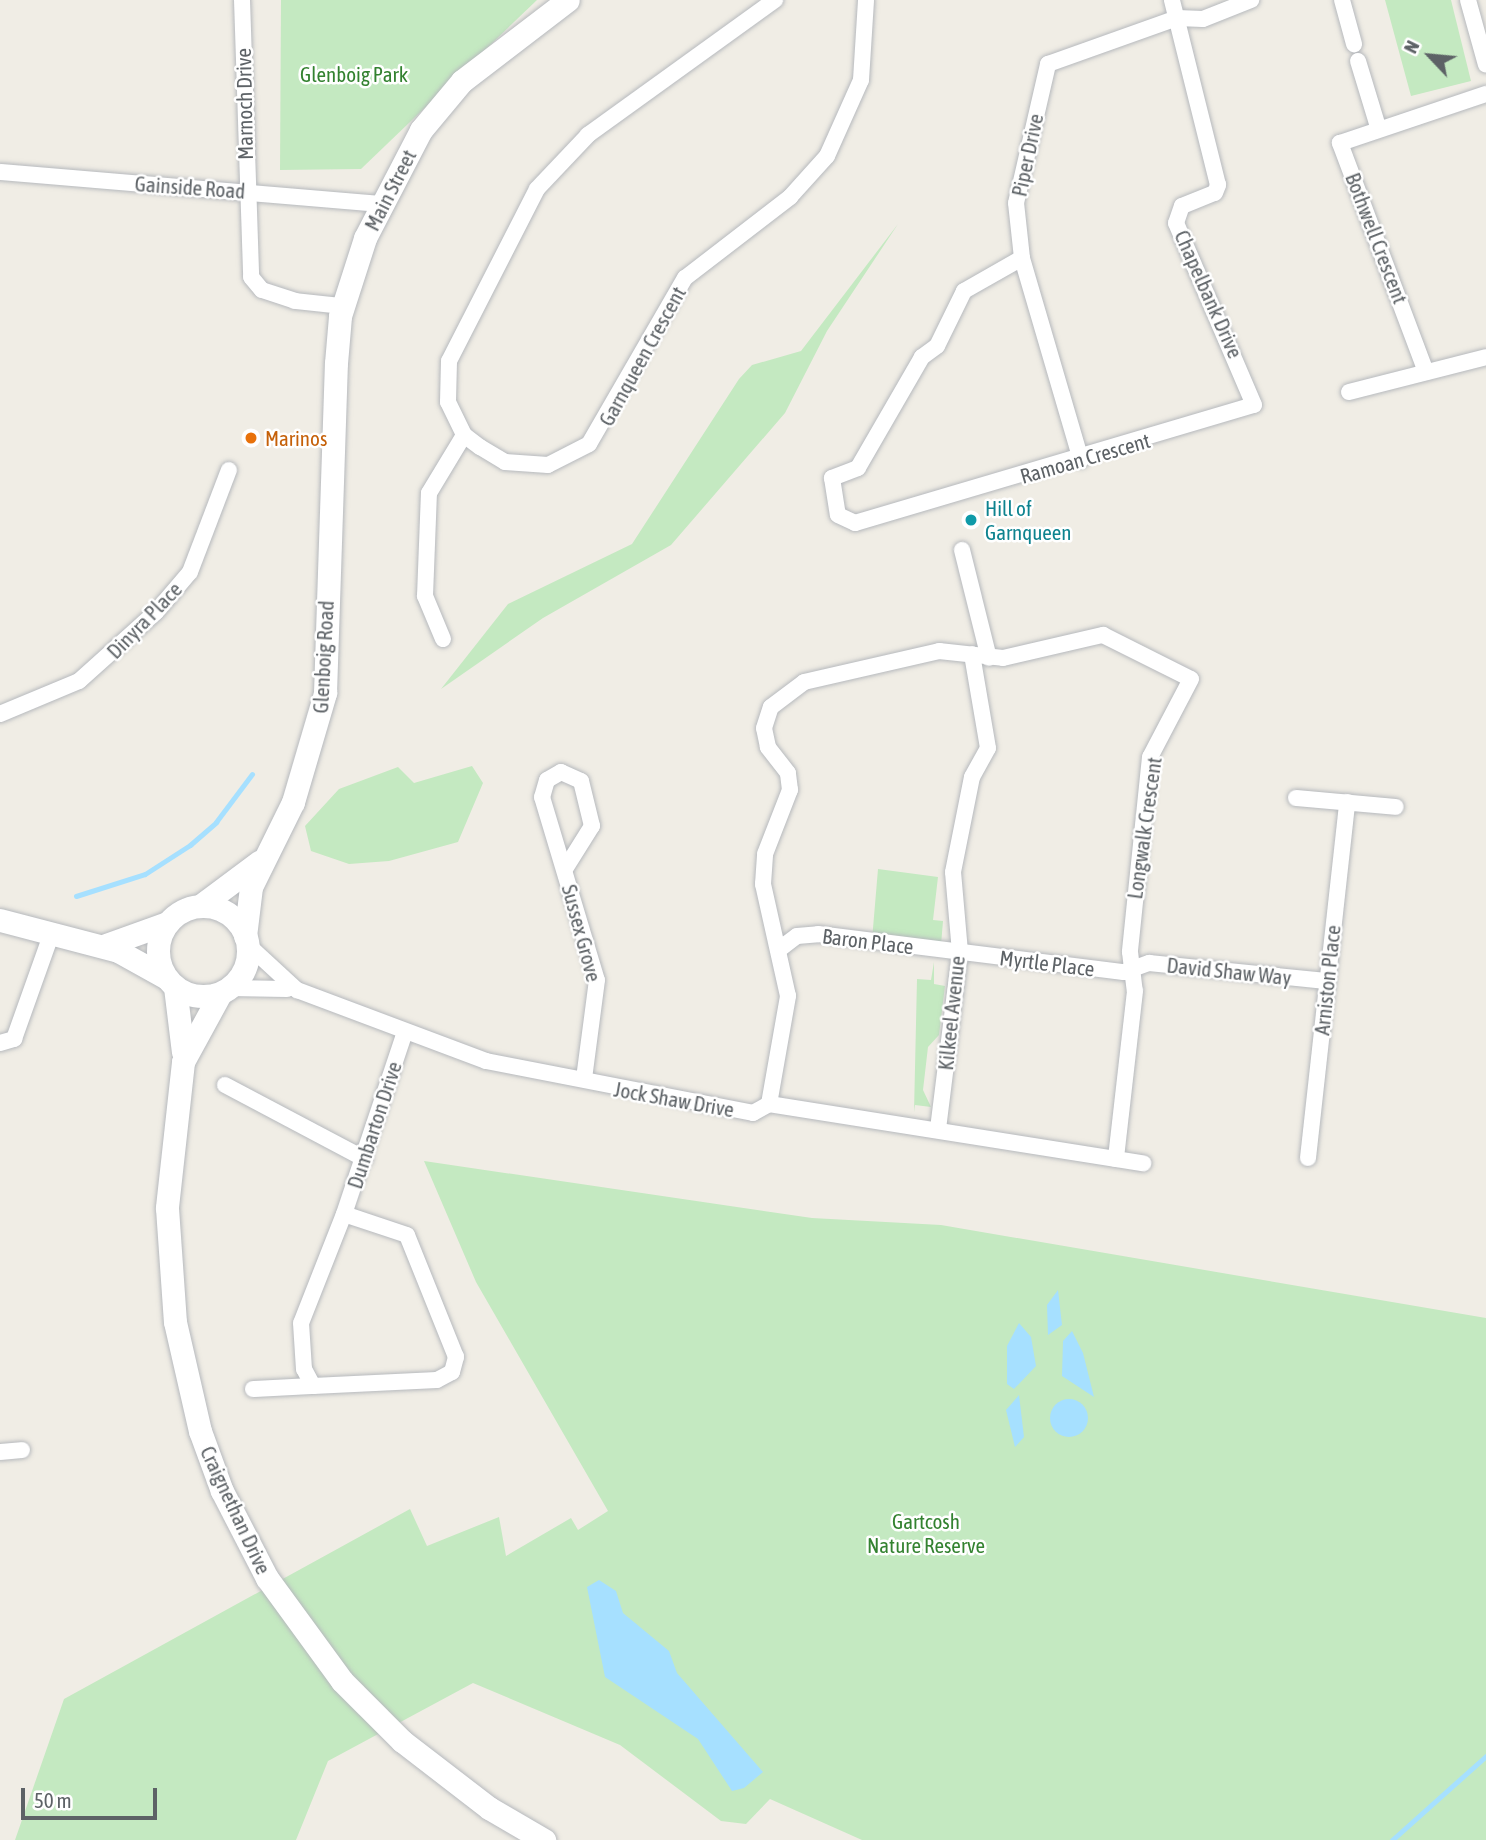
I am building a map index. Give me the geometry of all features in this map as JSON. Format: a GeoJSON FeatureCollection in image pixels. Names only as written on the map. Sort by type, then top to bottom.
{"type":"FeatureCollection","features":[{"type":"Feature","properties":{"kind":"main road","name":"Main Street"},"geometry":{"type":"LineString","coordinates":[[332,444],[342,306],[379,204],[421,130],[462,81],[568,0]]}},
{"type":"Feature","properties":{"kind":"main road","name":"Glenboig Road"},"geometry":{"type":"LineString","coordinates":[[246,941],[246,902],[310,757],[325,693],[332,444]]}},
{"type":"Feature","properties":{"kind":"main road","name":"Glenboig Road"},"geometry":{"type":"LineString","coordinates":[[200,906],[264,858]]}},
{"type":"Feature","properties":{"kind":"main road"},"geometry":{"type":"LineString","coordinates":[[100,946],[167,923],[200,906],[227,914],[246,941],[244,969],[225,991],[183,1062]]}},
{"type":"Feature","properties":{"kind":"main road"},"geometry":{"type":"LineString","coordinates":[[0,920],[50,938],[100,946],[170,982],[188,995],[225,991]]}},
{"type":"Feature","properties":{"kind":"main road"},"geometry":{"type":"LineString","coordinates":[[167,923],[157,949],[170,982],[183,1062]]}},
{"type":"Feature","properties":{"kind":"main road","name":"Craignethan Drive"},"geometry":{"type":"LineString","coordinates":[[183,1062],[170,1159],[169,1269],[185,1375],[222,1491],[267,1578],[342,1681],[402,1741],[489,1808],[544,1840]]}},
{"type":"Feature","properties":{"kind":"street","name":"Marnoch Drive"},"geometry":{"type":"LineString","coordinates":[[242,0],[246,191],[251,277],[262,290],[295,301],[342,306]]}},
{"type":"Feature","properties":{"kind":"street"},"geometry":{"type":"LineString","coordinates":[[443,639],[425,596],[429,493],[464,435],[448,402],[449,360],[537,189],[587,135],[775,0]]}},
{"type":"Feature","properties":{"kind":"street","name":"Garnqueen Crescent"},"geometry":{"type":"LineString","coordinates":[[464,435],[505,462],[524,466],[548,465],[590,444],[685,278],[790,197],[827,156],[860,80],[866,0]]}},
{"type":"Feature","properties":{"kind":"street","name":"Chapelbank Drive"},"geometry":{"type":"LineString","coordinates":[[1172,0],[1218,185],[1215,192],[1182,206],[1176,223],[1254,405]]}},
{"type":"Feature","properties":{"kind":"street"},"geometry":{"type":"LineString","coordinates":[[1177,18],[1203,19],[1251,0]]}},
{"type":"Feature","properties":{"kind":"street"},"geometry":{"type":"LineString","coordinates":[[1342,0],[1354,44]]}},
{"type":"Feature","properties":{"kind":"street"},"geometry":{"type":"LineString","coordinates":[[1468,0],[1486,65]]}},
{"type":"Feature","properties":{"kind":"street","name":"Piper Drive"},"geometry":{"type":"LineString","coordinates":[[1081,460],[1022,258],[1018,188],[1048,64],[1177,18]]}},
{"type":"Feature","properties":{"kind":"street"},"geometry":{"type":"LineString","coordinates":[[1358,61],[1378,127]]}},
{"type":"Feature","properties":{"kind":"street","name":"Bothwell Crescent"},"geometry":{"type":"LineString","coordinates":[[1426,372],[1340,143],[1378,127],[1486,93]]}},
{"type":"Feature","properties":{"kind":"street","name":"Gainside Road"},"geometry":{"type":"LineString","coordinates":[[0,172],[379,204]]}},
{"type":"Feature","properties":{"kind":"street","name":"Ramoan Crescent"},"geometry":{"type":"LineString","coordinates":[[1022,258],[964,291],[937,346],[922,357],[858,468],[832,478],[838,515],[855,523],[1081,460],[1254,405]]}},
{"type":"Feature","properties":{"kind":"street"},"geometry":{"type":"LineString","coordinates":[[1349,392],[1486,357]]}},
{"type":"Feature","properties":{"kind":"street","name":"Dinyra Place"},"geometry":{"type":"LineString","coordinates":[[0,714],[79,681],[156,612],[190,572],[229,470]]}},
{"type":"Feature","properties":{"kind":"street"},"geometry":{"type":"LineString","coordinates":[[962,550],[989,658]]}},
{"type":"Feature","properties":{"kind":"street","name":"Longwalk Crescent"},"geometry":{"type":"LineString","coordinates":[[769,1104],[788,996],[781,948],[764,874],[790,790],[788,773],[768,747],[764,728],[771,707],[804,682],[939,651],[989,658],[1102,635],[1191,679],[1150,757],[1130,952],[1133,970],[1116,1159]]}},
{"type":"Feature","properties":{"kind":"street","name":"Kilkeel Avenue"},"geometry":{"type":"LineString","coordinates":[[939,1129],[960,952],[953,872],[989,727],[972,654]]}},
{"type":"Feature","properties":{"kind":"street","name":"Sussex Grove"},"geometry":{"type":"LineString","coordinates":[[565,869],[592,826],[581,781],[561,772],[547,780],[542,797],[597,980],[584,1079]]}},
{"type":"Feature","properties":{"kind":"street"},"geometry":{"type":"LineString","coordinates":[[1296,798],[1396,807]]}},
{"type":"Feature","properties":{"kind":"street","name":"Arniston Place"},"geometry":{"type":"LineString","coordinates":[[1308,1158],[1348,802]]}},
{"type":"Feature","properties":{"kind":"street","name":"Baron Place"},"geometry":{"type":"LineString","coordinates":[[781,948],[797,936],[818,933],[960,952]]}},
{"type":"Feature","properties":{"kind":"street"},"geometry":{"type":"LineString","coordinates":[[0,1043],[14,1039],[50,938]]}},
{"type":"Feature","properties":{"kind":"street"},"geometry":{"type":"LineString","coordinates":[[246,941],[297,990]]}},
{"type":"Feature","properties":{"kind":"street","name":"Myrtle Place"},"geometry":{"type":"LineString","coordinates":[[960,952],[1133,970]]}},
{"type":"Feature","properties":{"kind":"street","name":"David Shaw Way"},"geometry":{"type":"LineString","coordinates":[[1133,970],[1149,963],[1326,981]]}},
{"type":"Feature","properties":{"kind":"street"},"geometry":{"type":"LineString","coordinates":[[225,991],[261,984],[297,990]]}},
{"type":"Feature","properties":{"kind":"street","name":"Jock Shaw Drive"},"geometry":{"type":"LineString","coordinates":[[297,990],[404,1035],[486,1061],[752,1113],[769,1104],[1143,1163]]}},
{"type":"Feature","properties":{"kind":"street","name":"Dumbarton Drive"},"geometry":{"type":"LineString","coordinates":[[313,1386],[304,1370],[301,1323],[365,1159],[404,1035]]}},
{"type":"Feature","properties":{"kind":"street"},"geometry":{"type":"LineString","coordinates":[[225,1085],[365,1159]]}},
{"type":"Feature","properties":{"kind":"street","name":"Dumbarton Drive"},"geometry":{"type":"LineString","coordinates":[[253,1389],[437,1380],[452,1372],[456,1357],[407,1235],[344,1214]]}},
{"type":"Feature","properties":{"kind":"street"},"geometry":{"type":"LineString","coordinates":[[0,1452],[22,1450]]}},
{"type":"Feature","properties":{"kind":"green space","name":"Glenboig Park"},"geometry":{"type":"Polygon","coordinates":[[[281,0],[537,0],[361,169],[280,170],[281,0]]]}},
{"type":"Feature","properties":{"kind":"green space"},"geometry":{"type":"Polygon","coordinates":[[[1385,0],[1451,0],[1471,81],[1411,96],[1385,0]]]}},
{"type":"Feature","properties":{"kind":"green space"},"geometry":{"type":"Polygon","coordinates":[[[898,224],[827,331],[785,413],[671,545],[543,618],[441,689],[508,604],[632,544],[739,379],[752,365],[801,351],[898,224]]]}},
{"type":"Feature","properties":{"kind":"green space"},"geometry":{"type":"Polygon","coordinates":[[[472,766],[483,783],[458,842],[389,861],[349,864],[311,851],[305,826],[339,789],[398,767],[414,783],[472,766]]]}},
{"type":"Feature","properties":{"kind":"green space"},"geometry":{"type":"Polygon","coordinates":[[[878,869],[938,877],[933,920],[943,921],[941,945],[872,940],[878,869]]]}},
{"type":"Feature","properties":{"kind":"green space"},"geometry":{"type":"Polygon","coordinates":[[[934,962],[934,984],[945,986],[939,1035],[928,1047],[923,1090],[931,1107],[915,1105],[914,1112],[917,979],[931,980],[934,962]]]}},
{"type":"Feature","properties":{"kind":"green space","name":"Gartcosh Nature Reserve"},"geometry":{"type":"Polygon","coordinates":[[[424,1161],[812,1218],[941,1225],[1486,1318],[1486,1840],[862,1840],[770,1799],[746,1824],[721,1821],[620,1745],[473,1683],[328,1761],[296,1840],[15,1840],[64,1699],[410,1509],[427,1546],[499,1517],[506,1556],[571,1518],[578,1530],[608,1511],[476,1282],[424,1161]]]}},
{"type":"Feature","properties":{"kind":"water"},"geometry":{"type":"Polygon","coordinates":[[[1058,1290],[1062,1325],[1048,1335],[1047,1305],[1058,1290]]]}},
{"type":"Feature","properties":{"kind":"water"},"geometry":{"type":"Polygon","coordinates":[[[1019,1323],[1031,1337],[1036,1366],[1014,1389],[1007,1384],[1007,1346],[1019,1323]]]}},
{"type":"Feature","properties":{"kind":"water"},"geometry":{"type":"Polygon","coordinates":[[[1072,1331],[1083,1353],[1094,1397],[1062,1376],[1063,1341],[1072,1331]]]}},
{"type":"Feature","properties":{"kind":"water"},"geometry":{"type":"Polygon","coordinates":[[[1019,1395],[1024,1437],[1015,1447],[1006,1410],[1019,1395]]]}},
{"type":"Feature","properties":{"kind":"water"},"geometry":{"type":"Polygon","coordinates":[[[1069,1399],[1082,1405],[1088,1418],[1082,1431],[1069,1437],[1056,1431],[1050,1418],[1056,1405],[1069,1399]]]}},
{"type":"Feature","properties":{"kind":"water"},"geometry":{"type":"Polygon","coordinates":[[[599,1580],[616,1591],[623,1613],[669,1651],[677,1673],[763,1772],[744,1788],[732,1791],[698,1739],[605,1677],[587,1587],[599,1580]]]}},
{"type":"Feature","properties":{"kind":"waterway"},"geometry":{"type":"LineString","coordinates":[[76,896],[145,874],[190,845],[216,822],[252,774]]}},
{"type":"Feature","properties":{"kind":"waterway"},"geometry":{"type":"LineString","coordinates":[[1392,1840],[1486,1756]]}},
{"type":"Feature","properties":{"kind":"place","name":"Marinos"},"geometry":{"type":"Point","coordinates":[251,438]}},
{"type":"Feature","properties":{"kind":"place","name":"Hill of Garnqueen"},"geometry":{"type":"Point","coordinates":[971,520]}}]}
